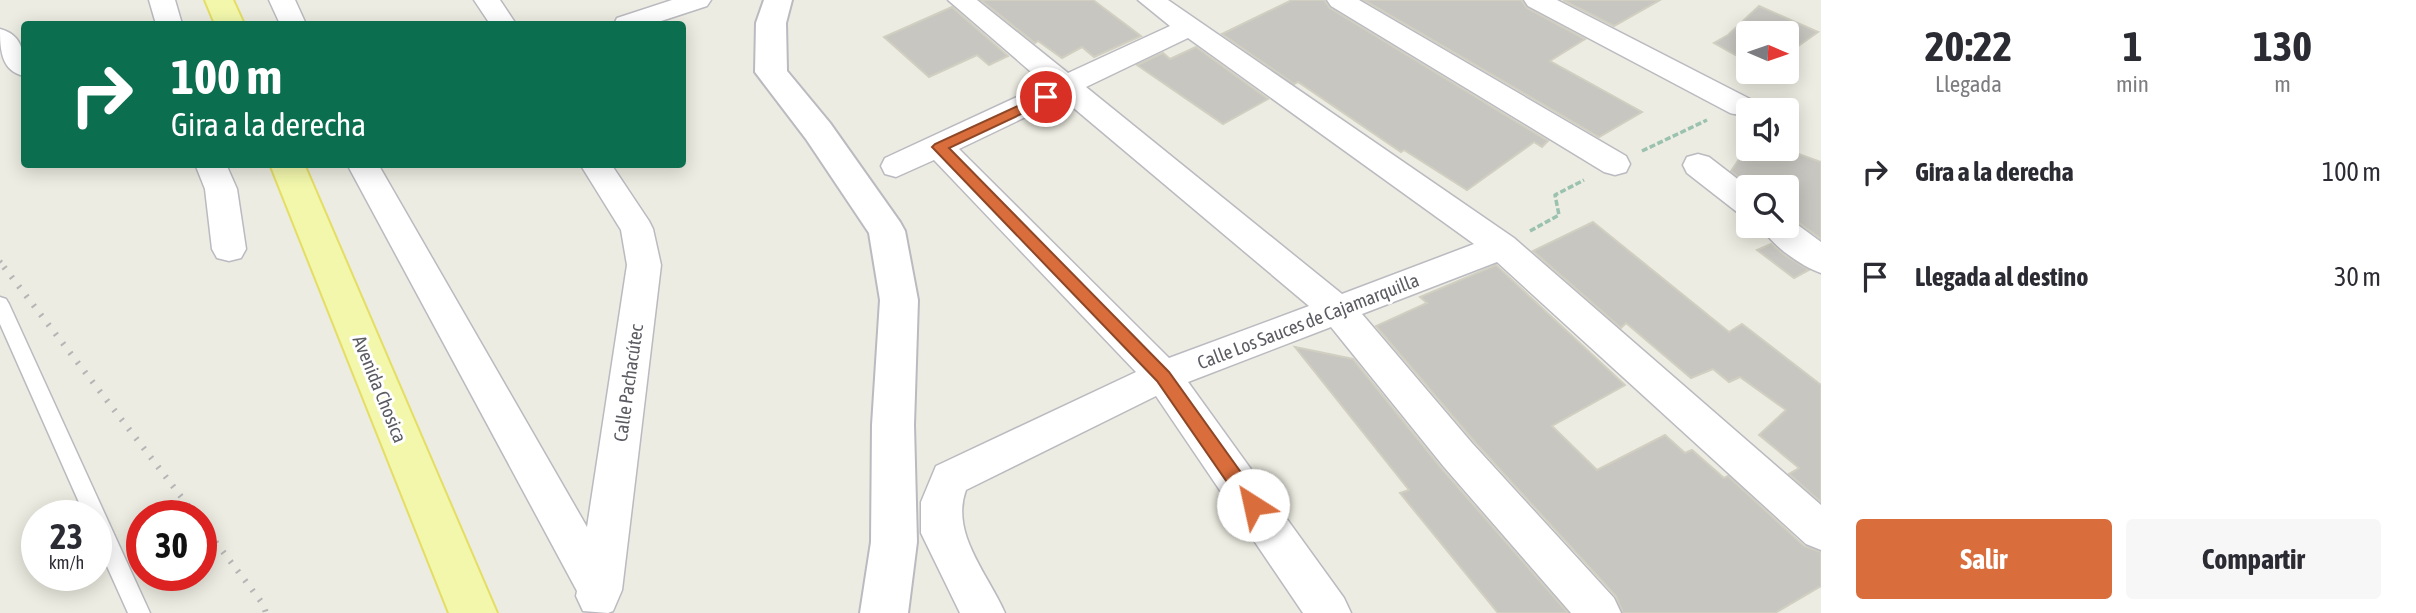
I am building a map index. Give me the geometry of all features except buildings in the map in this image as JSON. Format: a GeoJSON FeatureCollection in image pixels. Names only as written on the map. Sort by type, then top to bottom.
{"type":"FeatureCollection","features":[{"type":"Feature","properties":{"kind":"main road"},"geometry":{"type":"LineString","coordinates":[[219,0],[228,21]]}},
{"type":"Feature","properties":{"kind":"main road","name":"Avenida Chosica"},"geometry":{"type":"LineString","coordinates":[[289,168],[473,613]]}},
{"type":"Feature","properties":{"kind":"street"},"geometry":{"type":"LineString","coordinates":[[162,0],[168,21]]}},
{"type":"Feature","properties":{"kind":"street"},"geometry":{"type":"LineString","coordinates":[[282,0],[292,21]]}},
{"type":"Feature","properties":{"kind":"street"},"geometry":{"type":"LineString","coordinates":[[487,0],[501,21]]}},
{"type":"Feature","properties":{"kind":"street"},"geometry":{"type":"LineString","coordinates":[[636,21],[698,0]]}},
{"type":"Feature","properties":{"kind":"street"},"geometry":{"type":"LineString","coordinates":[[778,0],[771,23],[771,72],[818,131],[887,231],[900,300],[893,425],[894,542],[884,613]]}},
{"type":"Feature","properties":{"kind":"street"},"geometry":{"type":"LineString","coordinates":[[961,0],[1337,309],[1458,455],[1599,613]]}},
{"type":"Feature","properties":{"kind":"street"},"geometry":{"type":"LineString","coordinates":[[1152,0],[1502,247],[1821,531]]}},
{"type":"Feature","properties":{"kind":"street"},"geometry":{"type":"LineString","coordinates":[[1340,0],[1615,164]]}},
{"type":"Feature","properties":{"kind":"street"},"geometry":{"type":"LineString","coordinates":[[1537,0],[1736,104]]}},
{"type":"Feature","properties":{"kind":"street"},"geometry":{"type":"LineString","coordinates":[[896,166],[1190,27]]}},
{"type":"Feature","properties":{"kind":"street"},"geometry":{"type":"LineString","coordinates":[[0,37],[21,63]]}},
{"type":"Feature","properties":{"kind":"street"},"geometry":{"type":"LineString","coordinates":[[939,147],[1163,376],[1329,613]]}},
{"type":"Feature","properties":{"kind":"street"},"geometry":{"type":"LineString","coordinates":[[1698,164],[1736,194]]}},
{"type":"Feature","properties":{"kind":"street"},"geometry":{"type":"LineString","coordinates":[[218,168],[229,249]]}},
{"type":"Feature","properties":{"kind":"street"},"geometry":{"type":"LineString","coordinates":[[364,168],[596,601]]}},
{"type":"Feature","properties":{"kind":"street","name":"Calle Pachacútec"},"geometry":{"type":"LineString","coordinates":[[596,601],[644,265],[636,229],[598,168]]}},
{"type":"Feature","properties":{"kind":"street"},"geometry":{"type":"LineString","coordinates":[[1793,238],[1821,260]]}},
{"type":"Feature","properties":{"kind":"street","name":"Calle Los Sauces de Cajamarquilla"},"geometry":{"type":"LineString","coordinates":[[983,613],[942,533],[941,502],[950,478],[1163,376],[1502,247]]}},
{"type":"Feature","properties":{"kind":"lane"},"geometry":{"type":"LineString","coordinates":[[0,304],[88,500]]}},
{"type":"Feature","properties":{"kind":"lane"},"geometry":{"type":"LineString","coordinates":[[112,553],[139,613]]}},
{"type":"Feature","properties":{"kind":"railway"},"geometry":{"type":"LineString","coordinates":[[0,261],[6,268]]}},
{"type":"Feature","properties":{"kind":"railway"},"geometry":{"type":"LineString","coordinates":[[4,267],[184,500]]}},
{"type":"Feature","properties":{"kind":"railway"},"geometry":{"type":"LineString","coordinates":[[217,544],[263,604],[266,613]]}},
{"type":"Feature","properties":{"kind":"route"},"geometry":{"type":"LineString","coordinates":[[1046,97],[939,147],[1163,376],[1253,505]]}}]}
